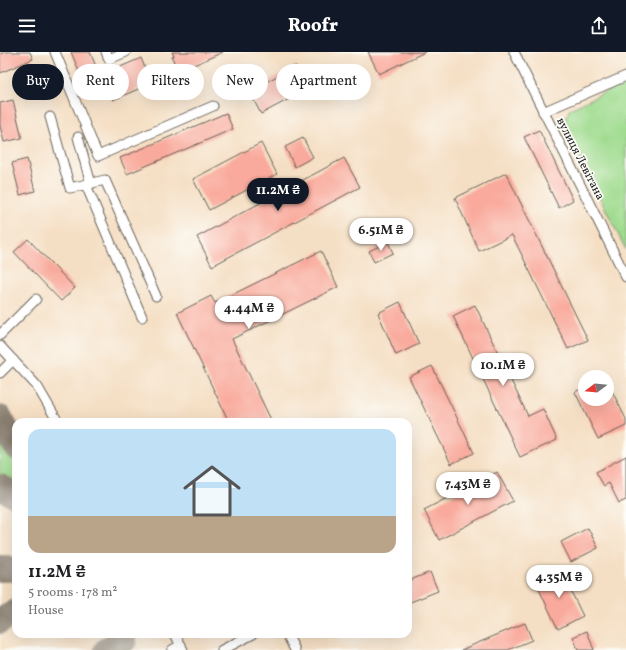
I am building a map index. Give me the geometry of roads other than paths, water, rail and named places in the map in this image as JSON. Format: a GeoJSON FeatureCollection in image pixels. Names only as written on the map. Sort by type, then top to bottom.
{"type":"FeatureCollection","features":[{"type":"Feature","properties":{"kind":"street"},"geometry":{"type":"LineString","coordinates":[[55,52],[98,156]]}},
{"type":"Feature","properties":{"kind":"street"},"geometry":{"type":"LineString","coordinates":[[106,52],[109,59],[126,52]]}},
{"type":"Feature","properties":{"kind":"street"},"geometry":{"type":"LineString","coordinates":[[514,52],[543,112]]}},
{"type":"Feature","properties":{"kind":"street","name":"вулиця Левітана"},"geometry":{"type":"LineString","coordinates":[[626,76],[543,112],[626,276]]}},
{"type":"Feature","properties":{"kind":"street"},"geometry":{"type":"LineString","coordinates":[[87,169],[98,156],[213,106]]}},
{"type":"Feature","properties":{"kind":"street"},"geometry":{"type":"LineString","coordinates":[[50,117],[70,188],[105,180],[156,296]]}},
{"type":"Feature","properties":{"kind":"street"},"geometry":{"type":"LineString","coordinates":[[78,137],[87,169],[88,184],[142,317]]}},
{"type":"Feature","properties":{"kind":"street"},"geometry":{"type":"LineString","coordinates":[[0,335],[36,299]]}},
{"type":"Feature","properties":{"kind":"street"},"geometry":{"type":"LineString","coordinates":[[0,346],[40,389],[56,418]]}},
{"type":"Feature","properties":{"kind":"street"},"geometry":{"type":"LineString","coordinates":[[0,374],[13,360]]}},
{"type":"Feature","properties":{"kind":"street"},"geometry":{"type":"LineString","coordinates":[[172,650],[182,647],[177,638]]}},
{"type":"Feature","properties":{"kind":"street"},"geometry":{"type":"LineString","coordinates":[[222,650],[245,638]]}},
{"type":"Feature","properties":{"kind":"street"},"geometry":{"type":"LineString","coordinates":[[289,638],[295,650]]}}]}
